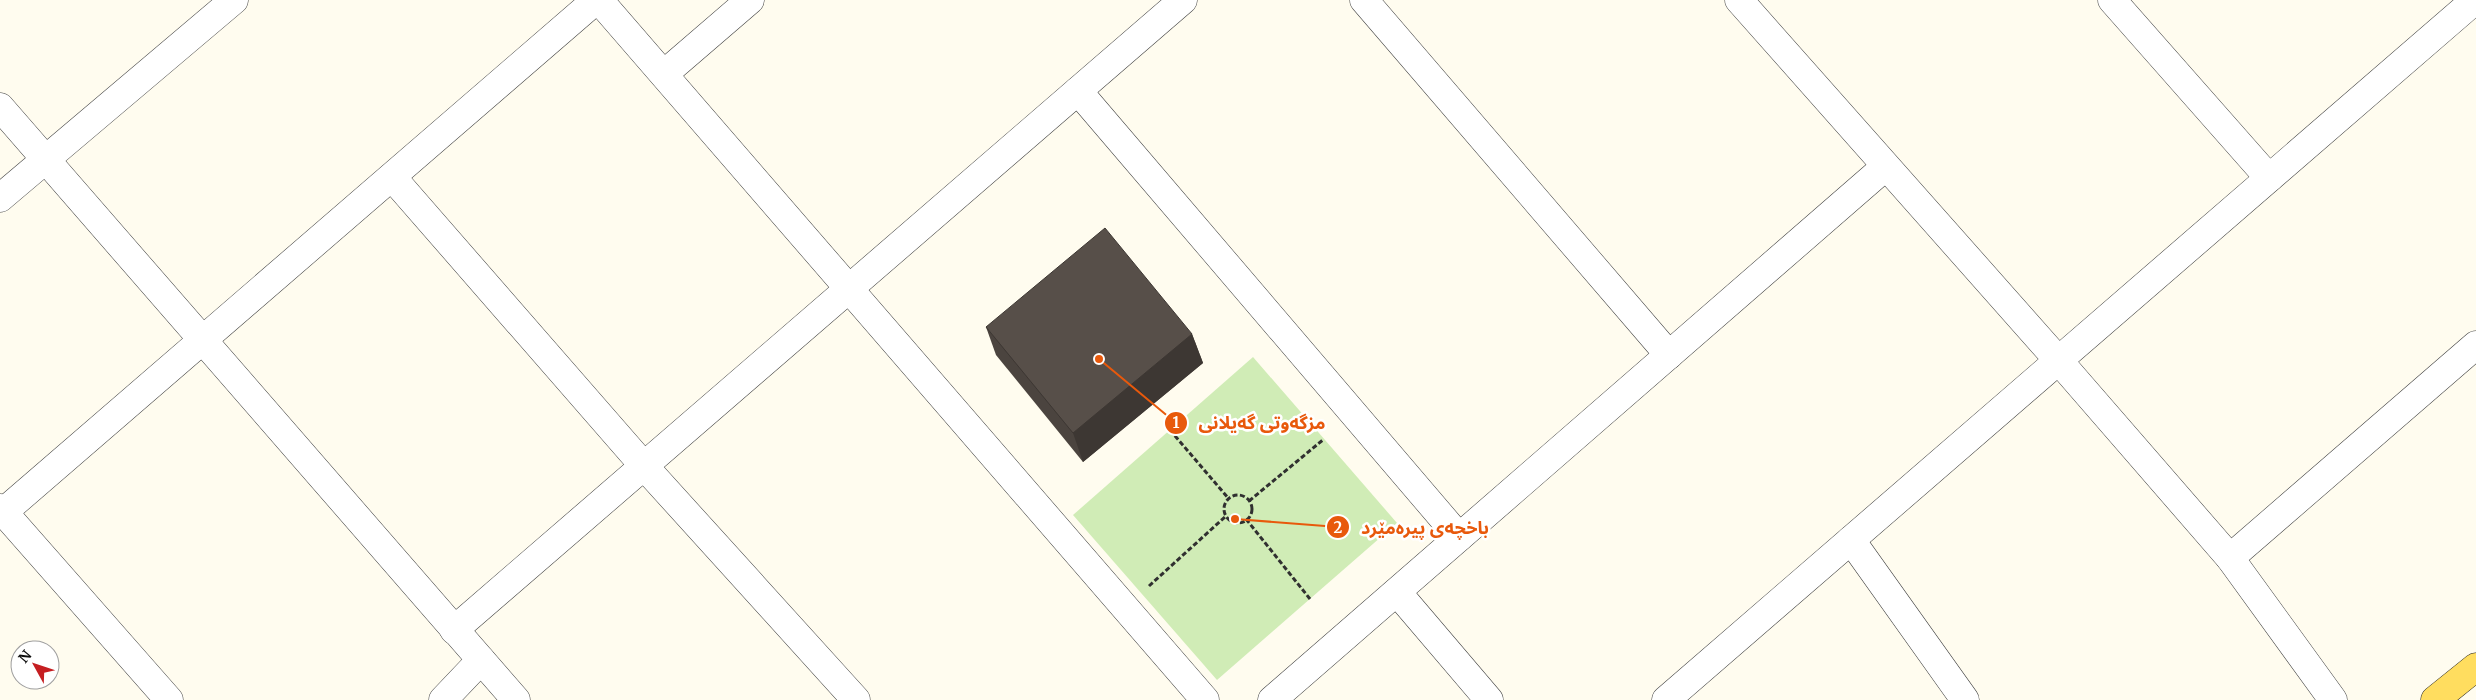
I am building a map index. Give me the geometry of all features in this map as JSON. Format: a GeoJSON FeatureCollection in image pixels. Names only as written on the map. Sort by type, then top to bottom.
{"type":"FeatureCollection","features":[{"type":"Feature","properties":{"kind":"main road"},"geometry":{"type":"LineString","coordinates":[[2435,700],[2476,667]]}},
{"type":"Feature","properties":{"kind":"street"},"geometry":{"type":"LineString","coordinates":[[0,198],[47,161],[234,0]]}},
{"type":"Feature","properties":{"kind":"street"},"geometry":{"type":"LineString","coordinates":[[169,700],[1,512],[598,0],[850,288],[1205,700]]}},
{"type":"Feature","properties":{"kind":"street"},"geometry":{"type":"LineString","coordinates":[[664,74],[750,0]]}},
{"type":"Feature","properties":{"kind":"street"},"geometry":{"type":"LineString","coordinates":[[454,630],[1183,0]]}},
{"type":"Feature","properties":{"kind":"street"},"geometry":{"type":"LineString","coordinates":[[1364,0],[1669,355]]}},
{"type":"Feature","properties":{"kind":"street"},"geometry":{"type":"LineString","coordinates":[[1739,0],[1885,167],[2059,361],[2230,558],[2333,700]]}},
{"type":"Feature","properties":{"kind":"street"},"geometry":{"type":"LineString","coordinates":[[2112,0],[2269,178]]}},
{"type":"Feature","properties":{"kind":"street"},"geometry":{"type":"LineString","coordinates":[[1666,700],[2475,0]]}},
{"type":"Feature","properties":{"kind":"street"},"geometry":{"type":"LineString","coordinates":[[1078,91],[1459,537]]}},
{"type":"Feature","properties":{"kind":"street"},"geometry":{"type":"LineString","coordinates":[[0,107],[516,700]]}},
{"type":"Feature","properties":{"kind":"street"},"geometry":{"type":"LineString","coordinates":[[1272,700],[1885,167]]}},
{"type":"Feature","properties":{"kind":"street"},"geometry":{"type":"LineString","coordinates":[[392,177],[644,466],[856,700]]}},
{"type":"Feature","properties":{"kind":"street"},"geometry":{"type":"LineString","coordinates":[[2230,558],[2476,346]]}},
{"type":"Feature","properties":{"kind":"street"},"geometry":{"type":"LineString","coordinates":[[1851,540],[1965,700]]}},
{"type":"Feature","properties":{"kind":"street"},"geometry":{"type":"LineString","coordinates":[[1397,592],[1489,700]]}},
{"type":"Feature","properties":{"kind":"street"},"geometry":{"type":"LineString","coordinates":[[443,700],[481,660]]}},
{"type":"Feature","properties":{"kind":"path"},"geometry":{"type":"LineString","coordinates":[[1170,430],[1228,499]]}},
{"type":"Feature","properties":{"kind":"path"},"geometry":{"type":"LineString","coordinates":[[1249,501],[1324,439]]}},
{"type":"Feature","properties":{"kind":"path"},"geometry":{"type":"LineString","coordinates":[[1226,516],[1224,507],[1228,499],[1238,495],[1249,501]]}},
{"type":"Feature","properties":{"kind":"path"},"geometry":{"type":"LineString","coordinates":[[1226,516],[1238,522],[1246,519],[1251,513],[1249,501]]}},
{"type":"Feature","properties":{"kind":"path"},"geometry":{"type":"LineString","coordinates":[[1126,608],[1226,516]]}},
{"type":"Feature","properties":{"kind":"path"},"geometry":{"type":"LineString","coordinates":[[1246,519],[1310,599]]}},
{"type":"Feature","properties":{"kind":"green space"},"geometry":{"type":"Polygon","coordinates":[[[1253,357],[1397,523],[1217,680],[1073,515],[1253,357]]]}},
{"type":"Feature","properties":{"kind":"building"},"geometry":{"type":"Polygon","coordinates":[[[1105,228],[1192,334],[1073,433],[986,327],[1105,228]]]}},
{"type":"Feature","properties":{"kind":"place","name":"مزگەوتی گەیلانی"},"geometry":{"type":"Point","coordinates":[1099,359]}},
{"type":"Feature","properties":{"kind":"place","name":"باخچەی پیرەمێرد"},"geometry":{"type":"Point","coordinates":[1235,519]}}]}
